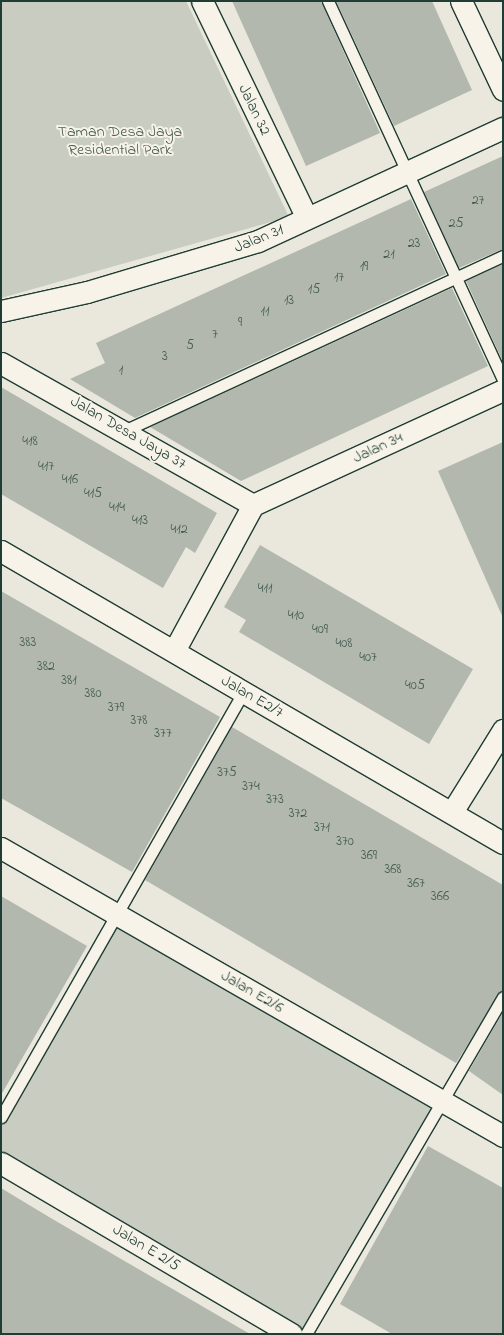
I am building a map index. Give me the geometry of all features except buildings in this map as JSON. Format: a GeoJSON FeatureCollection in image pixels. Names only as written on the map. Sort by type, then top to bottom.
{"type":"FeatureCollection","features":[{"type":"Feature","properties":{"kind":"street","name":"Jalan 32"},"geometry":{"type":"LineString","coordinates":[[202,1],[306,218]]}},
{"type":"Feature","properties":{"kind":"street"},"geometry":{"type":"LineString","coordinates":[[461,1],[503,90]]}},
{"type":"Feature","properties":{"kind":"street","name":"Jalan 31"},"geometry":{"type":"LineString","coordinates":[[1,311],[208,258],[306,218],[503,128]]}},
{"type":"Feature","properties":{"kind":"street","name":"Jalan Desa Jaya 37"},"geometry":{"type":"LineString","coordinates":[[1,363],[126,430],[252,506]]}},
{"type":"Feature","properties":{"kind":"street","name":"Jalan 34"},"geometry":{"type":"LineString","coordinates":[[252,506],[503,390]]}},
{"type":"Feature","properties":{"kind":"street"},"geometry":{"type":"LineString","coordinates":[[174,651],[252,506]]}},
{"type":"Feature","properties":{"kind":"street","name":"Jalan E2/7"},"geometry":{"type":"LineString","coordinates":[[1,551],[503,843]]}},
{"type":"Feature","properties":{"kind":"street"},"geometry":{"type":"LineString","coordinates":[[452,812],[503,730]]}},
{"type":"Feature","properties":{"kind":"street","name":"Jalan E2/6"},"geometry":{"type":"LineString","coordinates":[[1,848],[503,1136]]}},
{"type":"Feature","properties":{"kind":"street","name":"Jalan E 2/5"},"geometry":{"type":"LineString","coordinates":[[1,1163],[291,1334]]}},
{"type":"Feature","properties":{"kind":"lane"},"geometry":{"type":"LineString","coordinates":[[328,1],[503,380]]}},
{"type":"Feature","properties":{"kind":"lane"},"geometry":{"type":"LineString","coordinates":[[126,430],[503,256]]}},
{"type":"Feature","properties":{"kind":"lane"},"geometry":{"type":"LineString","coordinates":[[1,1116],[118,915],[243,693]]}},
{"type":"Feature","properties":{"kind":"lane"},"geometry":{"type":"LineString","coordinates":[[306,1334],[503,998]]}},
{"type":"Feature","properties":{"kind":"green space","name":"Taman Desa Jaya Residential Park"},"geometry":{"type":"Polygon","coordinates":[[[1,1],[186,1],[289,217],[1,298],[1,1]]]}},
{"type":"Feature","properties":{"kind":"green space"},"geometry":{"type":"Polygon","coordinates":[[[118,915],[442,1101],[306,1334],[291,1334],[1,1163],[1,1117],[118,915]]]}}]}
